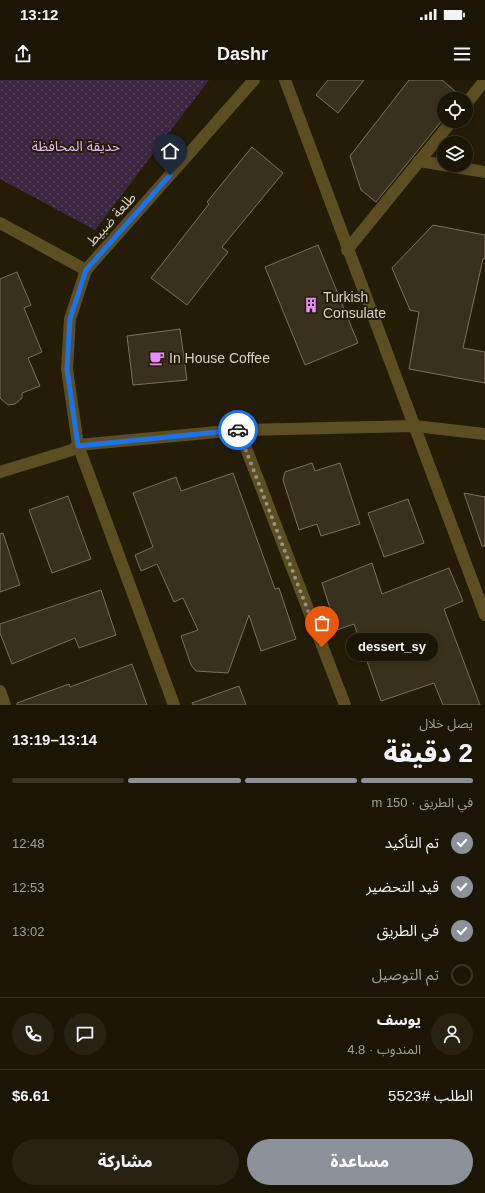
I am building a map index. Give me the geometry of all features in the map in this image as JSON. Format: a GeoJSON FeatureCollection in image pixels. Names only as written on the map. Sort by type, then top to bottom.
{"type":"FeatureCollection","features":[{"type":"Feature","properties":{"kind":"street","name":"طلعة ضبيط"},"geometry":{"type":"LineString","coordinates":[[86,270],[254,80]]}},
{"type":"Feature","properties":{"kind":"street"},"geometry":{"type":"LineString","coordinates":[[285,80],[347,250],[415,426],[485,615]]}},
{"type":"Feature","properties":{"kind":"street"},"geometry":{"type":"LineString","coordinates":[[473,95],[485,80]]}},
{"type":"Feature","properties":{"kind":"street"},"geometry":{"type":"LineString","coordinates":[[347,250],[446,128]]}},
{"type":"Feature","properties":{"kind":"street"},"geometry":{"type":"LineString","coordinates":[[419,161],[485,172]]}},
{"type":"Feature","properties":{"kind":"street"},"geometry":{"type":"LineString","coordinates":[[0,223],[86,270],[70,319],[67,369],[78,446],[174,705]]}},
{"type":"Feature","properties":{"kind":"street"},"geometry":{"type":"LineString","coordinates":[[0,472],[72,450],[78,446],[239,430],[415,426],[485,434]]}},
{"type":"Feature","properties":{"kind":"street"},"geometry":{"type":"LineString","coordinates":[[239,430],[345,705]]}},
{"type":"Feature","properties":{"kind":"street"},"geometry":{"type":"LineString","coordinates":[[0,691],[5,705]]}},
{"type":"Feature","properties":{"kind":"green space","name":"حديقة المحافظة"},"geometry":{"type":"Polygon","coordinates":[[[0,80],[209,80],[95,230],[0,179],[0,80]]]}},
{"type":"Feature","properties":{"kind":"building"},"geometry":{"type":"Polygon","coordinates":[[[328,80],[364,80],[338,113],[316,95],[328,80]]]}},
{"type":"Feature","properties":{"kind":"building"},"geometry":{"type":"Polygon","coordinates":[[[409,80],[442,80],[456,92],[437,92],[437,127],[376,202],[361,190],[350,156],[409,80]]]}},
{"type":"Feature","properties":{"kind":"building"},"geometry":{"type":"Polygon","coordinates":[[[252,147],[283,173],[222,247],[228,252],[187,305],[151,278],[209,204],[207,202],[252,147]]]}},
{"type":"Feature","properties":{"kind":"building"},"geometry":{"type":"Polygon","coordinates":[[[433,225],[485,235],[485,259],[483,259],[463,348],[485,352],[485,383],[409,369],[419,312],[410,310],[392,268],[433,225]]]}},
{"type":"Feature","properties":{"kind":"building","name":"Turkish Consulate"},"geometry":{"type":"Polygon","coordinates":[[[318,245],[358,343],[305,365],[265,267],[318,245]]]}},
{"type":"Feature","properties":{"kind":"building"},"geometry":{"type":"Polygon","coordinates":[[[17,272],[31,305],[24,308],[42,352],[28,358],[40,386],[22,393],[22,398],[15,404],[8,405],[0,398],[0,279],[17,272]]]}},
{"type":"Feature","properties":{"kind":"building","name":"In House Coffee"},"geometry":{"type":"Polygon","coordinates":[[[180,329],[187,380],[133,385],[127,336],[180,329]]]}},
{"type":"Feature","properties":{"kind":"building"},"geometry":{"type":"Polygon","coordinates":[[[312,463],[315,471],[340,463],[360,524],[321,536],[317,524],[299,530],[283,480],[285,472],[312,463]]]}},
{"type":"Feature","properties":{"kind":"building"},"geometry":{"type":"Polygon","coordinates":[[[233,473],[275,589],[279,588],[296,639],[261,651],[249,615],[228,673],[196,671],[191,665],[181,636],[198,630],[183,598],[174,602],[157,564],[141,571],[135,555],[153,547],[133,493],[176,477],[181,491],[233,473]]]}},
{"type":"Feature","properties":{"kind":"building"},"geometry":{"type":"Polygon","coordinates":[[[464,493],[485,497],[485,546],[482,546],[464,493]]]}},
{"type":"Feature","properties":{"kind":"building"},"geometry":{"type":"Polygon","coordinates":[[[68,496],[91,559],[52,573],[29,510],[68,496]]]}},
{"type":"Feature","properties":{"kind":"building"},"geometry":{"type":"Polygon","coordinates":[[[408,499],[424,543],[384,557],[368,513],[408,499]]]}},
{"type":"Feature","properties":{"kind":"building"},"geometry":{"type":"Polygon","coordinates":[[[3,533],[20,585],[0,592],[0,534],[3,533]]]}},
{"type":"Feature","properties":{"kind":"building"},"geometry":{"type":"Polygon","coordinates":[[[372,563],[382,594],[449,568],[463,601],[444,609],[480,705],[443,705],[434,683],[381,701],[354,624],[337,630],[322,583],[372,563]]]}},
{"type":"Feature","properties":{"kind":"building"},"geometry":{"type":"Polygon","coordinates":[[[101,590],[116,635],[79,648],[75,638],[12,664],[0,633],[0,624],[101,590]]]}},
{"type":"Feature","properties":{"kind":"building"},"geometry":{"type":"Polygon","coordinates":[[[132,664],[147,705],[17,705],[17,703],[69,684],[70,687],[132,664]]]}},
{"type":"Feature","properties":{"kind":"building"},"geometry":{"type":"Polygon","coordinates":[[[239,686],[246,705],[193,705],[192,703],[239,686]]]}},
{"type":"Feature","properties":{"kind":"way so far"},"geometry":{"type":"LineString","coordinates":[[238,430],[322,647]]}},
{"type":"Feature","properties":{"kind":"place","name":"Turkish Consulate"},"geometry":{"type":"Point","coordinates":[311,305]}},
{"type":"Feature","properties":{"kind":"place","name":"In House Coffee"},"geometry":{"type":"Point","coordinates":[157,358]}},
{"type":"Feature","properties":{"kind":"place","name":"dessert_sy"},"geometry":{"type":"Point","coordinates":[322,647]}},
{"type":"Feature","properties":{"kind":"route"},"geometry":{"type":"LineString","coordinates":[[170,175],[86,270],[70,319],[67,369],[78,446],[238,430]]}}]}
